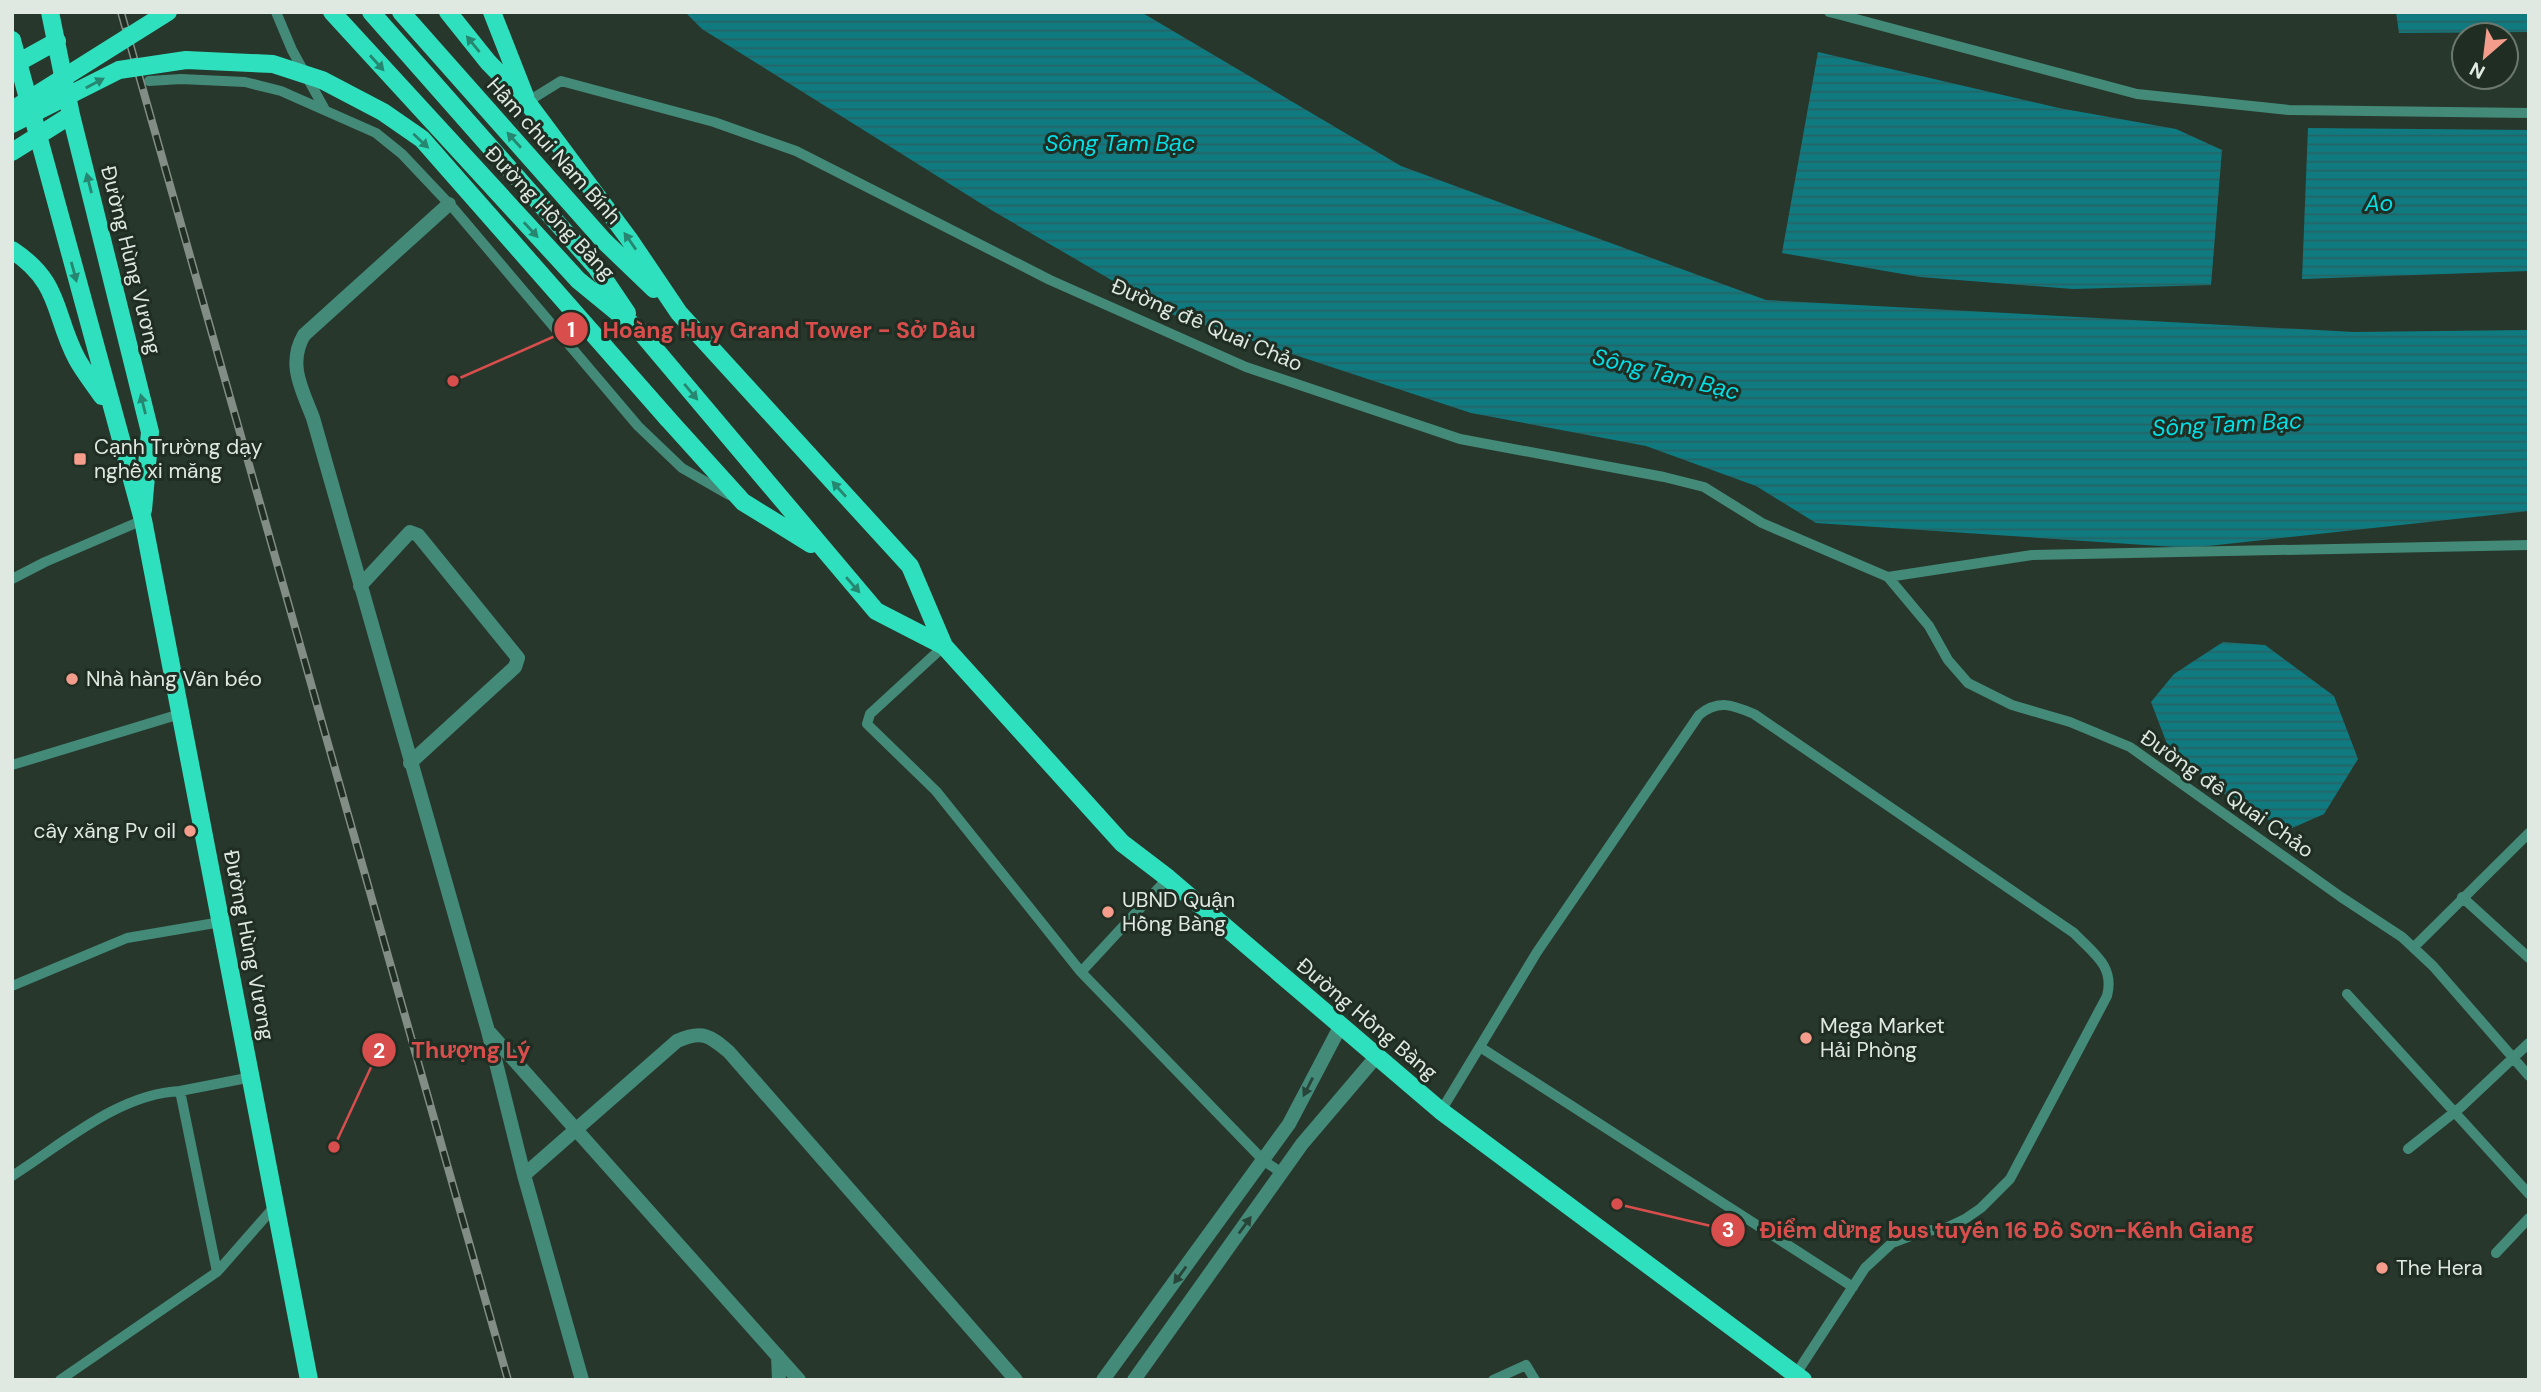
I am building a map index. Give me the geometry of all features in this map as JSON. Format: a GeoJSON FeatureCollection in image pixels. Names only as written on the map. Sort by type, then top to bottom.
{"type":"FeatureCollection","features":[{"type":"Feature","properties":{"kind":"main road","name":"Đường Hùng Vương"},"geometry":{"type":"LineString","coordinates":[[50,12],[71,115],[150,432],[142,520]]}},
{"type":"Feature","properties":{"kind":"main road"},"geometry":{"type":"LineString","coordinates":[[12,110],[168,12]]}},
{"type":"Feature","properties":{"kind":"main road","name":"Đường Hồng Bàng"},"geometry":{"type":"LineString","coordinates":[[332,12],[578,280],[639,330],[876,611],[944,646]]}},
{"type":"Feature","properties":{"kind":"main road"},"geometry":{"type":"LineString","coordinates":[[371,12],[596,267],[639,330]]}},
{"type":"Feature","properties":{"kind":"main road","name":"Hầm chui Nam Bính"},"geometry":{"type":"LineString","coordinates":[[401,12],[603,240],[679,313]]}},
{"type":"Feature","properties":{"kind":"main road","name":"Đường Hồng Bàng"},"geometry":{"type":"LineString","coordinates":[[447,12],[488,62],[527,102],[629,239],[679,313],[910,566],[944,646],[1122,843],[1168,878],[1441,1111],[1799,1377]]}},
{"type":"Feature","properties":{"kind":"main road"},"geometry":{"type":"LineString","coordinates":[[492,12],[527,102]]}},
{"type":"Feature","properties":{"kind":"main road","name":"Đường Hùng Vương"},"geometry":{"type":"LineString","coordinates":[[12,40],[15,64],[38,138],[142,520],[309,1380]]}},
{"type":"Feature","properties":{"kind":"main road"},"geometry":{"type":"LineString","coordinates":[[15,64],[57,41]]}},
{"type":"Feature","properties":{"kind":"main road"},"geometry":{"type":"LineString","coordinates":[[12,124],[119,70],[186,61],[273,64],[322,80],[383,112],[422,139],[743,502],[824,551]]}},
{"type":"Feature","properties":{"kind":"main road"},"geometry":{"type":"LineString","coordinates":[[12,152],[71,115]]}},
{"type":"Feature","properties":{"kind":"main road"},"geometry":{"type":"LineString","coordinates":[[12,250],[28,260],[51,288],[77,358],[111,410]]}},
{"type":"Feature","properties":{"kind":"street"},"geometry":{"type":"LineString","coordinates":[[449,204],[304,335],[296,348],[295,371],[313,418],[488,1031],[524,1175],[582,1380]]}},
{"type":"Feature","properties":{"kind":"street"},"geometry":{"type":"LineString","coordinates":[[360,586],[402,539],[410,532],[418,535],[518,658],[515,667],[410,763]]}},
{"type":"Feature","properties":{"kind":"street"},"geometry":{"type":"LineString","coordinates":[[1103,1380],[1289,1124],[1340,1027]]}},
{"type":"Feature","properties":{"kind":"street"},"geometry":{"type":"LineString","coordinates":[[488,1031],[799,1380]]}},
{"type":"Feature","properties":{"kind":"street"},"geometry":{"type":"LineString","coordinates":[[524,1175],[677,1041],[695,1034],[713,1038],[729,1052],[1016,1380]]}},
{"type":"Feature","properties":{"kind":"street"},"geometry":{"type":"LineString","coordinates":[[1134,1380],[1302,1144],[1376,1057]]}},
{"type":"Feature","properties":{"kind":"street"},"geometry":{"type":"LineString","coordinates":[[778,1356],[779,1380]]}},
{"type":"Feature","properties":{"kind":"lane"},"geometry":{"type":"LineString","coordinates":[[276,12],[292,50],[324,108]]}},
{"type":"Feature","properties":{"kind":"lane"},"geometry":{"type":"LineString","coordinates":[[1837,13],[2137,94],[2288,110],[2529,113]]}},
{"type":"Feature","properties":{"kind":"lane"},"geometry":{"type":"LineString","coordinates":[[149,81],[181,79],[245,82],[281,91],[376,133],[402,155],[449,204],[638,426],[682,468],[743,502]]}},
{"type":"Feature","properties":{"kind":"lane","name":"Đường đê Quai Chảo"},"geometry":{"type":"LineString","coordinates":[[527,102],[561,81],[714,122],[796,152],[1050,280],[1247,368],[1460,439],[1704,487],[1762,523],[1888,577],[1929,626],[1948,660],[1968,684],[2012,705],[2070,722],[2130,747],[2415,946],[2529,1076]]}},
{"type":"Feature","properties":{"kind":"lane"},"geometry":{"type":"LineString","coordinates":[[12,579],[142,520]]}},
{"type":"Feature","properties":{"kind":"lane"},"geometry":{"type":"LineString","coordinates":[[1888,577],[2032,555],[2529,545]]}},
{"type":"Feature","properties":{"kind":"lane"},"geometry":{"type":"LineString","coordinates":[[944,646],[870,713],[867,724],[936,791],[1081,972],[1264,1161],[1282,1173]]}},
{"type":"Feature","properties":{"kind":"lane"},"geometry":{"type":"LineString","coordinates":[[1441,1111],[1538,952],[1699,715],[1710,705],[1727,704],[1754,714],[2074,933],[2108,969],[2110,983],[2107,996],[2010,1180],[1981,1208],[1965,1219],[1946,1228],[1921,1232],[1892,1243],[1866,1268],[1799,1377]]}},
{"type":"Feature","properties":{"kind":"lane"},"geometry":{"type":"LineString","coordinates":[[12,765],[180,714]]}},
{"type":"Feature","properties":{"kind":"lane"},"geometry":{"type":"LineString","coordinates":[[2415,946],[2462,897],[2527,840]]}},
{"type":"Feature","properties":{"kind":"lane"},"geometry":{"type":"LineString","coordinates":[[1081,972],[1168,878]]}},
{"type":"Feature","properties":{"kind":"lane"},"geometry":{"type":"LineString","coordinates":[[2462,897],[2529,958]]}},
{"type":"Feature","properties":{"kind":"lane"},"geometry":{"type":"LineString","coordinates":[[12,986],[127,938],[221,922]]}},
{"type":"Feature","properties":{"kind":"lane"},"geometry":{"type":"LineString","coordinates":[[2347,994],[2529,1194]]}},
{"type":"Feature","properties":{"kind":"lane"},"geometry":{"type":"LineString","coordinates":[[2409,1149],[2454,1113],[2529,1043]]}},
{"type":"Feature","properties":{"kind":"lane"},"geometry":{"type":"LineString","coordinates":[[1480,1047],[1853,1287]]}},
{"type":"Feature","properties":{"kind":"lane"},"geometry":{"type":"LineString","coordinates":[[12,1176],[130,1101],[157,1092],[180,1091],[252,1077]]}},
{"type":"Feature","properties":{"kind":"lane"},"geometry":{"type":"LineString","coordinates":[[180,1091],[217,1272]]}},
{"type":"Feature","properties":{"kind":"lane"},"geometry":{"type":"LineString","coordinates":[[60,1380],[217,1272],[275,1206]]}},
{"type":"Feature","properties":{"kind":"lane"},"geometry":{"type":"LineString","coordinates":[[2496,1253],[2529,1218]]}},
{"type":"Feature","properties":{"kind":"lane"},"geometry":{"type":"LineString","coordinates":[[1493,1380],[1526,1365],[1535,1380]]}},
{"type":"Feature","properties":{"kind":"water","name":"Sông Tam Bạc"},"geometry":{"type":"Polygon","coordinates":[[[685,12],[1141,12],[1401,166],[1766,300],[2353,332],[2529,330],[2529,511],[2190,548],[1816,523],[1756,486],[1646,446],[1471,413],[1168,313],[993,211],[702,29],[685,12]]]}},
{"type":"Feature","properties":{"kind":"water"},"geometry":{"type":"Polygon","coordinates":[[[2396,12],[2529,12],[2529,32],[2520,32],[2520,21],[2450,21],[2450,33],[2399,33],[2396,12]]]}},
{"type":"Feature","properties":{"kind":"water"},"geometry":{"type":"Polygon","coordinates":[[[1818,52],[2059,108],[2176,129],[2222,150],[2211,285],[2073,289],[1920,277],[1782,253],[1818,52]]]}},
{"type":"Feature","properties":{"kind":"water","name":"Ao"},"geometry":{"type":"Polygon","coordinates":[[[2308,128],[2529,130],[2529,271],[2302,279],[2308,128]]]}},
{"type":"Feature","properties":{"kind":"water"},"geometry":{"type":"Polygon","coordinates":[[[2223,642],[2265,645],[2334,696],[2358,759],[2324,814],[2290,829],[2243,809],[2169,749],[2151,702],[2174,674],[2223,642]]]}},
{"type":"Feature","properties":{"kind":"railway"},"geometry":{"type":"LineString","coordinates":[[121,12],[508,1380]]}},
{"type":"Feature","properties":{"kind":"place","name":"Hoàng Huy Grand Tower - Sở Dầu"},"geometry":{"type":"Point","coordinates":[453,381]}},
{"type":"Feature","properties":{"kind":"place","name":"Cạnh Trường dạy nghề xi măng"},"geometry":{"type":"Point","coordinates":[80,459]}},
{"type":"Feature","properties":{"kind":"place","name":"Nhà hàng Vân béo"},"geometry":{"type":"Point","coordinates":[72,679]}},
{"type":"Feature","properties":{"kind":"place","name":"cây xăng Pv oil"},"geometry":{"type":"Point","coordinates":[190,831]}},
{"type":"Feature","properties":{"kind":"place","name":"UBND Quận Hồng Bàng"},"geometry":{"type":"Point","coordinates":[1108,912]}},
{"type":"Feature","properties":{"kind":"place","name":"Mega Market Hải Phòng"},"geometry":{"type":"Point","coordinates":[1806,1038]}},
{"type":"Feature","properties":{"kind":"place","name":"Thượng Lý"},"geometry":{"type":"Point","coordinates":[334,1147]}},
{"type":"Feature","properties":{"kind":"place","name":"Điểm dừng bus tuyến 16 Đồ Sơn-Kênh Giang"},"geometry":{"type":"Point","coordinates":[1617,1204]}},
{"type":"Feature","properties":{"kind":"place","name":"The Hera"},"geometry":{"type":"Point","coordinates":[2382,1268]}}]}
